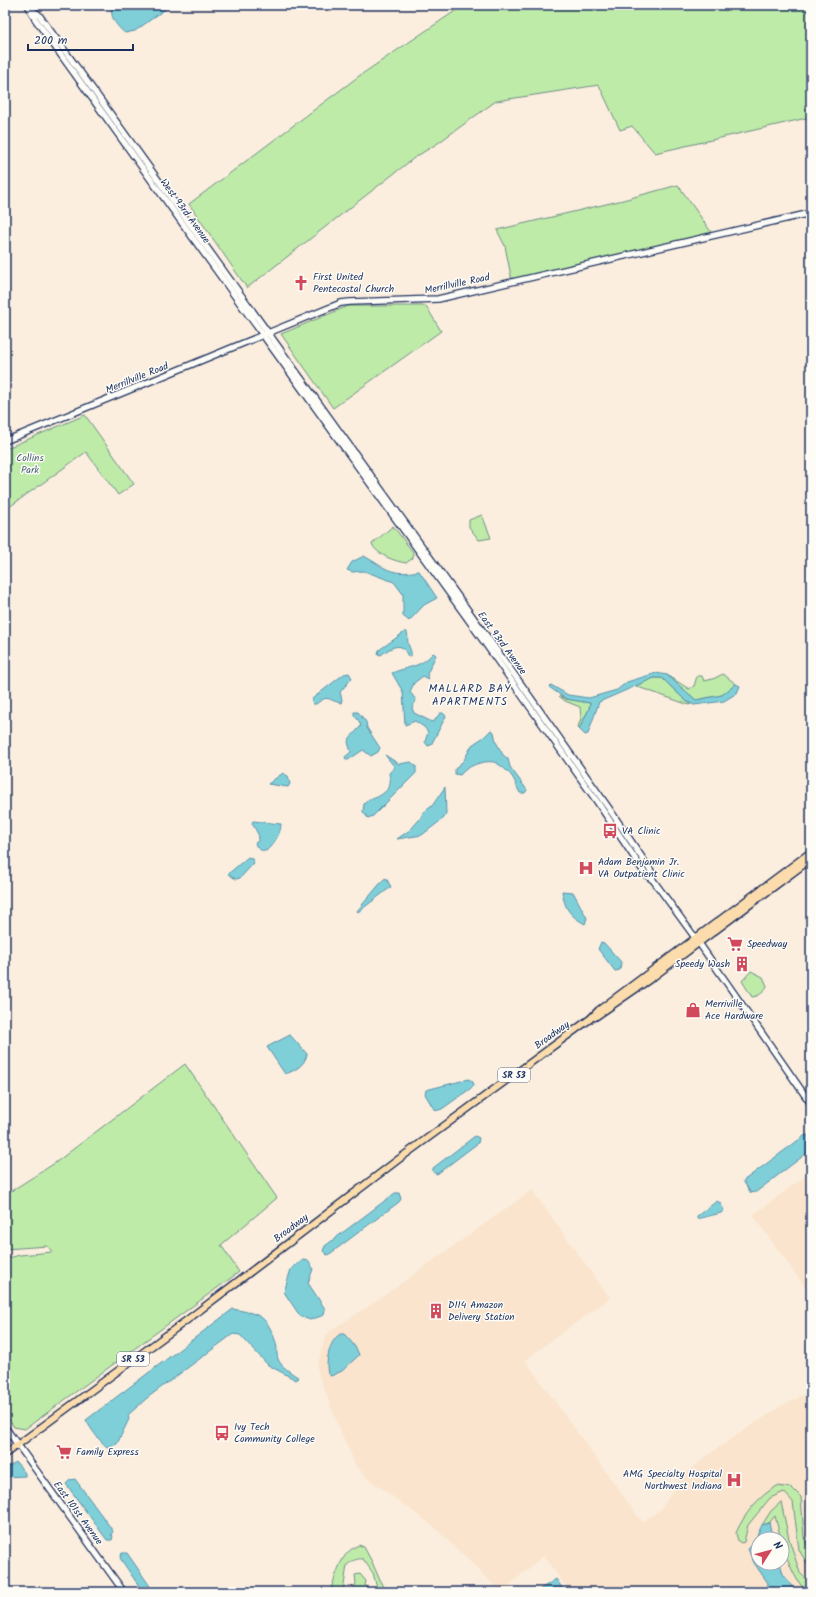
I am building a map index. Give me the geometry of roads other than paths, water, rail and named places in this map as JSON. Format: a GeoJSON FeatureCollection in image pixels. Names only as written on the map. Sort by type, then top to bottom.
{"type":"FeatureCollection","features":[{"type":"Feature","properties":{"kind":"main road","name":"Broadway"},"geometry":{"type":"LineString","coordinates":[[5,1454],[187,1320],[400,1159],[590,1019],[602,1014],[811,852]]}},
{"type":"Feature","properties":{"kind":"main road","name":"Broadway"},"geometry":{"type":"LineString","coordinates":[[697,940],[811,859]]}},
{"type":"Feature","properties":{"kind":"street","name":"West 93rd Avenue"},"geometry":{"type":"LineString","coordinates":[[30,7],[35,19],[329,421]]}},
{"type":"Feature","properties":{"kind":"street","name":"Merrillville Road"},"geometry":{"type":"LineString","coordinates":[[5,441],[341,303],[438,299],[811,213]]}},
{"type":"Feature","properties":{"kind":"street","name":"East 93rd Avenue"},"geometry":{"type":"LineString","coordinates":[[329,421],[594,797],[646,875],[653,880],[697,940],[811,1104]]}},
{"type":"Feature","properties":{"kind":"street","name":"East 101st Avenue"},"geometry":{"type":"LineString","coordinates":[[5,1427],[124,1592]]}},
{"type":"Feature","properties":{"kind":"water"},"geometry":{"type":"Polygon","coordinates":[[[113,5],[171,5],[135,31],[125,33],[119,28],[112,17],[113,5]]]}},
{"type":"Feature","properties":{"kind":"water"},"geometry":{"type":"Polygon","coordinates":[[[364,556],[384,568],[395,572],[402,573],[419,571],[437,598],[424,605],[409,621],[403,616],[403,594],[394,582],[364,571],[352,572],[347,570],[352,562],[364,556]]]}},
{"type":"Feature","properties":{"kind":"water"},"geometry":{"type":"Polygon","coordinates":[[[406,631],[411,656],[408,656],[403,648],[397,646],[381,655],[378,654],[379,650],[406,631]]]}},
{"type":"Feature","properties":{"kind":"water"},"geometry":{"type":"Polygon","coordinates":[[[433,653],[436,655],[427,674],[429,679],[423,676],[414,683],[410,692],[416,700],[412,708],[414,713],[432,722],[440,713],[443,713],[446,716],[431,745],[428,746],[425,742],[428,732],[424,727],[415,721],[405,725],[403,692],[392,673],[419,664],[433,653]]]}},
{"type":"Feature","properties":{"kind":"water"},"geometry":{"type":"Polygon","coordinates":[[[349,673],[352,678],[340,692],[342,700],[341,703],[326,698],[316,704],[313,704],[312,699],[344,674],[349,673]]]}},
{"type":"Feature","properties":{"kind":"water"},"geometry":{"type":"Polygon","coordinates":[[[656,673],[667,675],[696,700],[722,695],[736,684],[740,686],[737,693],[724,701],[694,705],[686,701],[662,678],[654,678],[599,702],[588,734],[585,735],[579,729],[589,709],[590,703],[566,699],[549,687],[551,685],[568,695],[589,698],[617,690],[627,682],[656,673]]]}},
{"type":"Feature","properties":{"kind":"water"},"geometry":{"type":"Polygon","coordinates":[[[354,712],[358,712],[366,722],[367,728],[380,748],[378,752],[371,756],[363,750],[346,760],[345,757],[351,752],[348,742],[349,739],[361,726],[354,715],[354,712]]]}},
{"type":"Feature","properties":{"kind":"water"},"geometry":{"type":"Polygon","coordinates":[[[491,730],[494,732],[496,742],[503,755],[508,759],[510,767],[527,790],[525,793],[520,793],[512,776],[494,762],[480,763],[471,766],[460,775],[455,774],[455,769],[464,760],[472,745],[491,730]]]}},
{"type":"Feature","properties":{"kind":"water"},"geometry":{"type":"Polygon","coordinates":[[[385,755],[399,764],[411,762],[416,766],[416,773],[373,816],[368,818],[363,812],[364,804],[369,799],[375,798],[388,789],[390,781],[389,773],[394,768],[385,755]]]}},
{"type":"Feature","properties":{"kind":"water"},"geometry":{"type":"Polygon","coordinates":[[[283,773],[288,776],[290,784],[288,787],[268,784],[283,773]]]}},
{"type":"Feature","properties":{"kind":"water"},"geometry":{"type":"Polygon","coordinates":[[[445,787],[446,814],[444,818],[422,835],[397,839],[410,830],[420,819],[423,813],[432,806],[445,787]]]}},
{"type":"Feature","properties":{"kind":"water"},"geometry":{"type":"Polygon","coordinates":[[[253,821],[281,824],[280,832],[266,851],[259,849],[256,846],[255,843],[258,841],[259,836],[252,823],[253,821]]]}},
{"type":"Feature","properties":{"kind":"water"},"geometry":{"type":"Polygon","coordinates":[[[248,857],[252,859],[254,863],[240,878],[236,879],[228,874],[248,857]]]}},
{"type":"Feature","properties":{"kind":"water"},"geometry":{"type":"Polygon","coordinates":[[[386,878],[391,887],[358,912],[357,911],[386,878]]]}},
{"type":"Feature","properties":{"kind":"water"},"geometry":{"type":"Polygon","coordinates":[[[562,891],[573,892],[587,918],[585,924],[575,918],[566,907],[562,891]]]}},
{"type":"Feature","properties":{"kind":"water"},"geometry":{"type":"Polygon","coordinates":[[[601,942],[604,943],[621,962],[620,970],[615,971],[598,949],[601,942]]]}},
{"type":"Feature","properties":{"kind":"water"},"geometry":{"type":"Polygon","coordinates":[[[290,1035],[307,1054],[306,1058],[299,1067],[285,1074],[267,1047],[290,1035]]]}},
{"type":"Feature","properties":{"kind":"water"},"geometry":{"type":"Polygon","coordinates":[[[469,1079],[473,1082],[474,1086],[442,1109],[435,1111],[425,1094],[426,1090],[469,1079]]]}},
{"type":"Feature","properties":{"kind":"water"},"geometry":{"type":"Polygon","coordinates":[[[807,1135],[811,1138],[811,1150],[756,1192],[751,1193],[743,1181],[807,1135]]]}},
{"type":"Feature","properties":{"kind":"water"},"geometry":{"type":"Polygon","coordinates":[[[475,1136],[479,1138],[478,1143],[437,1174],[433,1172],[433,1168],[475,1136]]]}},
{"type":"Feature","properties":{"kind":"water"},"geometry":{"type":"Polygon","coordinates":[[[395,1193],[399,1193],[401,1199],[399,1202],[331,1253],[327,1255],[323,1251],[325,1246],[395,1193]]]}},
{"type":"Feature","properties":{"kind":"water"},"geometry":{"type":"Polygon","coordinates":[[[717,1201],[724,1210],[721,1213],[697,1219],[697,1216],[717,1201]]]}},
{"type":"Feature","properties":{"kind":"water"},"geometry":{"type":"Polygon","coordinates":[[[303,1260],[309,1261],[313,1269],[308,1283],[325,1309],[324,1315],[310,1320],[300,1316],[284,1292],[291,1269],[303,1260]]]}},
{"type":"Feature","properties":{"kind":"water"},"geometry":{"type":"Polygon","coordinates":[[[233,1309],[255,1314],[264,1320],[272,1331],[276,1342],[277,1357],[279,1362],[287,1370],[299,1378],[296,1380],[268,1365],[240,1335],[233,1334],[147,1398],[128,1415],[129,1419],[117,1444],[107,1447],[95,1435],[86,1420],[233,1309]]]}},
{"type":"Feature","properties":{"kind":"water"},"geometry":{"type":"Polygon","coordinates":[[[340,1334],[344,1334],[349,1339],[359,1355],[342,1371],[331,1376],[328,1374],[327,1369],[329,1352],[336,1337],[340,1334]]]}},
{"type":"Feature","properties":{"kind":"water"},"geometry":{"type":"Polygon","coordinates":[[[16,1462],[25,1473],[25,1476],[5,1477],[5,1469],[16,1462]]]}},
{"type":"Feature","properties":{"kind":"water"},"geometry":{"type":"Polygon","coordinates":[[[75,1479],[113,1531],[111,1535],[113,1536],[112,1540],[107,1540],[66,1484],[70,1480],[75,1479]]]}},
{"type":"Feature","properties":{"kind":"water"},"geometry":{"type":"Polygon","coordinates":[[[769,1523],[771,1531],[759,1531],[762,1525],[769,1523]]]}},
{"type":"Feature","properties":{"kind":"water"},"geometry":{"type":"Polygon","coordinates":[[[122,1553],[127,1553],[154,1592],[144,1592],[141,1589],[120,1558],[122,1553]]]}},
{"type":"Feature","properties":{"kind":"water"},"geometry":{"type":"Polygon","coordinates":[[[760,1571],[782,1571],[796,1592],[767,1592],[768,1583],[760,1571]]]}},
{"type":"Feature","properties":{"kind":"water"},"geometry":{"type":"Polygon","coordinates":[[[556,1579],[565,1592],[536,1592],[556,1579]]]}},
{"type":"Feature","properties":{"kind":"place","name":"First United Pentecostal Church"},"geometry":{"type":"Point","coordinates":[301,283]}},
{"type":"Feature","properties":{"kind":"place","name":"VA Clinic"},"geometry":{"type":"Point","coordinates":[610,831]}},
{"type":"Feature","properties":{"kind":"place","name":"Adam Benjamin Jr. VA Outpatient Clinic"},"geometry":{"type":"Point","coordinates":[586,868]}},
{"type":"Feature","properties":{"kind":"place","name":"Speedway"},"geometry":{"type":"Point","coordinates":[735,944]}},
{"type":"Feature","properties":{"kind":"place","name":"Speedy Wash"},"geometry":{"type":"Point","coordinates":[742,964]}},
{"type":"Feature","properties":{"kind":"place","name":"Merriville Ace Hardware"},"geometry":{"type":"Point","coordinates":[693,1010]}},
{"type":"Feature","properties":{"kind":"place","name":"DII4 Amazon Delivery Station"},"geometry":{"type":"Point","coordinates":[436,1311]}},
{"type":"Feature","properties":{"kind":"place","name":"Ivy Tech Community College"},"geometry":{"type":"Point","coordinates":[222,1433]}},
{"type":"Feature","properties":{"kind":"place","name":"Family Express"},"geometry":{"type":"Point","coordinates":[64,1452]}},
{"type":"Feature","properties":{"kind":"place","name":"AMG Specialty Hospital Northwest Indiana"},"geometry":{"type":"Point","coordinates":[734,1480]}},
{"type":"Feature","properties":{"kind":"district","name":"MALLARD BAY APARTMENTS"},"geometry":{"type":"Point","coordinates":[470,695]}},
{"type":"Feature","properties":{"kind":"park label","name":"Collins Park"},"geometry":{"type":"Point","coordinates":[30,464]}}]}
